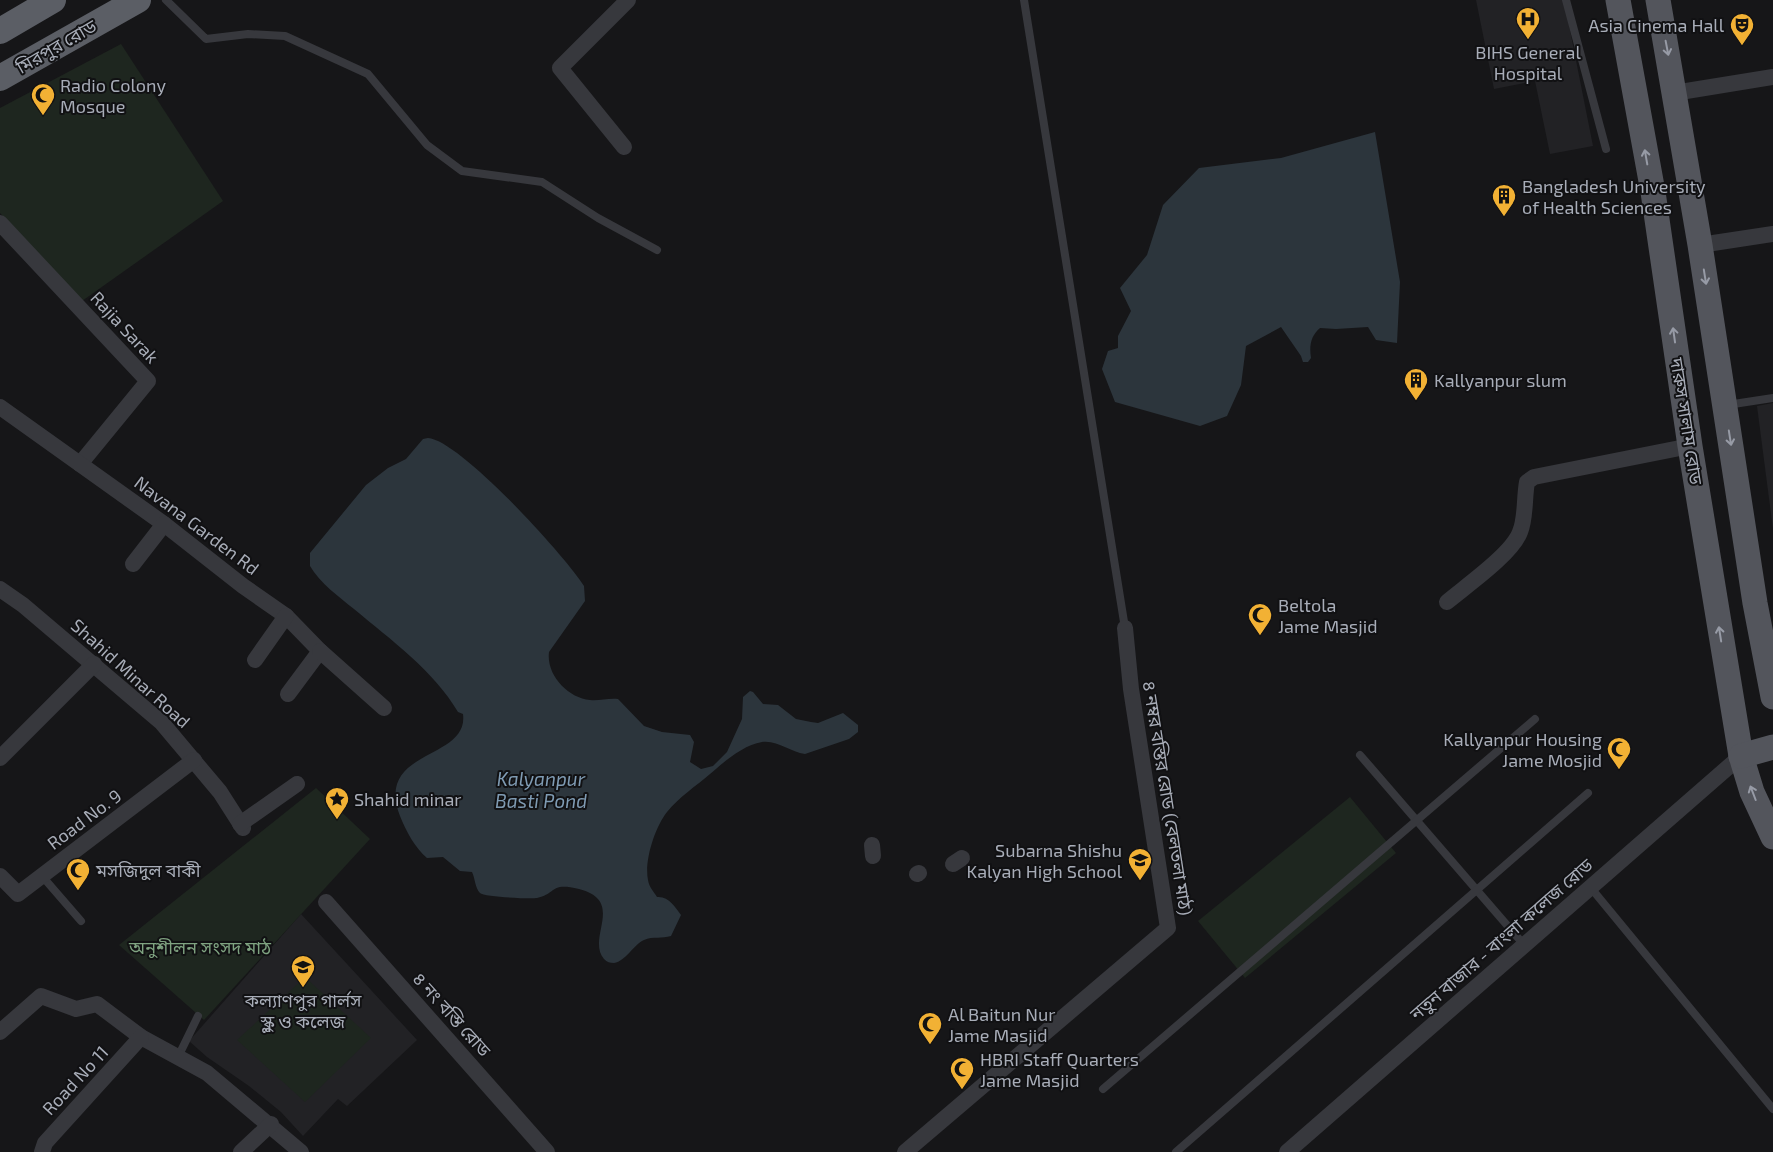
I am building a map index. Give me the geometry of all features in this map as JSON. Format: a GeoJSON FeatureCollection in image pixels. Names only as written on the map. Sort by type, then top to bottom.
{"type":"FeatureCollection","features":[{"type":"Feature","properties":{"kind":"highway","name":"মিরপুর রোড"},"geometry":{"type":"LineString","coordinates":[[0,78],[138,0]]}},
{"type":"Feature","properties":{"kind":"highway"},"geometry":{"type":"LineString","coordinates":[[1,28],[44,2]]}},
{"type":"Feature","properties":{"kind":"main road","name":"দারুস সালাম রোড"},"geometry":{"type":"LineString","coordinates":[[1618,0],[1653,192],[1690,446],[1741,756],[1752,792],[1773,837]]}},
{"type":"Feature","properties":{"kind":"main road"},"geometry":{"type":"LineString","coordinates":[[1658,0],[1700,244],[1755,603],[1773,697]]}},
{"type":"Feature","properties":{"kind":"main road"},"geometry":{"type":"LineString","coordinates":[[1741,756],[1773,748]]}},
{"type":"Feature","properties":{"kind":"street"},"geometry":{"type":"LineString","coordinates":[[624,146],[560,68],[628,0]]}},
{"type":"Feature","properties":{"kind":"street"},"geometry":{"type":"LineString","coordinates":[[1674,93],[1773,77]]}},
{"type":"Feature","properties":{"kind":"street","name":"Rajia Sarak"},"geometry":{"type":"LineString","coordinates":[[0,223],[148,381],[80,464]]}},
{"type":"Feature","properties":{"kind":"street"},"geometry":{"type":"LineString","coordinates":[[1700,244],[1773,234]]}},
{"type":"Feature","properties":{"kind":"street","name":"Navana Garden Rd"},"geometry":{"type":"LineString","coordinates":[[0,407],[164,524],[286,616],[320,651],[384,708]]}},
{"type":"Feature","properties":{"kind":"street"},"geometry":{"type":"LineString","coordinates":[[1447,602],[1494,563],[1514,543],[1523,524],[1527,482],[1534,477],[1690,446]]}},
{"type":"Feature","properties":{"kind":"street"},"geometry":{"type":"LineString","coordinates":[[133,564],[164,524]]}},
{"type":"Feature","properties":{"kind":"street","name":"Shahid Minar Road"},"geometry":{"type":"LineString","coordinates":[[0,589],[23,605],[162,723],[220,792],[242,826],[297,784]]}},
{"type":"Feature","properties":{"kind":"street"},"geometry":{"type":"LineString","coordinates":[[255,660],[286,616]]}},
{"type":"Feature","properties":{"kind":"street","name":"৪ নম্বর বস্তির রোড (বেলতলা মাঠ)"},"geometry":{"type":"LineString","coordinates":[[905,1152],[1168,928],[1131,689],[1125,628]]}},
{"type":"Feature","properties":{"kind":"street"},"geometry":{"type":"LineString","coordinates":[[288,694],[320,651]]}},
{"type":"Feature","properties":{"kind":"street"},"geometry":{"type":"LineString","coordinates":[[0,758],[94,664]]}},
{"type":"Feature","properties":{"kind":"street","name":"নতুন বাজার - বাংলা কলেজ রোড"},"geometry":{"type":"LineString","coordinates":[[1287,1152],[1741,756]]}},
{"type":"Feature","properties":{"kind":"street","name":"Road No. 9"},"geometry":{"type":"LineString","coordinates":[[0,876],[18,894],[194,760]]}},
{"type":"Feature","properties":{"kind":"street","name":"৪ নং বস্তি রোড"},"geometry":{"type":"LineString","coordinates":[[326,902],[547,1152]]}},
{"type":"Feature","properties":{"kind":"street"},"geometry":{"type":"LineString","coordinates":[[0,1032],[41,996],[76,1009],[97,1004],[141,1036],[179,1055],[207,1072],[271,1124],[301,1152]]}},
{"type":"Feature","properties":{"kind":"street","name":"Road No 11"},"geometry":{"type":"LineString","coordinates":[[42,1152],[45,1143],[89,1093],[112,1072],[141,1036]]}},
{"type":"Feature","properties":{"kind":"street"},"geometry":{"type":"LineString","coordinates":[[242,1152],[271,1124]]}},
{"type":"Feature","properties":{"kind":"lane"},"geometry":{"type":"LineString","coordinates":[[166,0],[206,39],[248,34],[285,36],[368,74],[427,145],[462,171],[542,182],[598,218],[657,250]]}},
{"type":"Feature","properties":{"kind":"lane"},"geometry":{"type":"LineString","coordinates":[[1024,0],[1125,628]]}},
{"type":"Feature","properties":{"kind":"lane"},"geometry":{"type":"LineString","coordinates":[[1566,0],[1606,150]]}},
{"type":"Feature","properties":{"kind":"lane"},"geometry":{"type":"LineString","coordinates":[[1725,405],[1773,398]]}},
{"type":"Feature","properties":{"kind":"lane"},"geometry":{"type":"LineString","coordinates":[[1103,1089],[1535,718]]}},
{"type":"Feature","properties":{"kind":"lane"},"geometry":{"type":"LineString","coordinates":[[1360,755],[1414,820],[1476,888],[1525,946]]}},
{"type":"Feature","properties":{"kind":"lane"},"geometry":{"type":"LineString","coordinates":[[1176,1152],[1476,888],[1588,793]]}},
{"type":"Feature","properties":{"kind":"lane"},"geometry":{"type":"LineString","coordinates":[[42,876],[81,921]]}},
{"type":"Feature","properties":{"kind":"lane"},"geometry":{"type":"LineString","coordinates":[[1591,888],[1773,1109]]}},
{"type":"Feature","properties":{"kind":"lane"},"geometry":{"type":"LineString","coordinates":[[179,1055],[198,1016]]}},
{"type":"Feature","properties":{"kind":"shaded area","name":"BIHS General Hospital"},"geometry":{"type":"Polygon","coordinates":[[[1476,0],[1564,0],[1593,146],[1550,154],[1535,81],[1494,89],[1476,0]]]}},
{"type":"Feature","properties":{"kind":"shaded area"},"geometry":{"type":"Polygon","coordinates":[[[1773,403],[1773,529],[1757,406],[1773,403]]]}},
{"type":"Feature","properties":{"kind":"shaded area","name":"কল্যাণপুর গার্লস স্কুল ও কলেজ"},"geometry":{"type":"Polygon","coordinates":[[[301,914],[417,1040],[347,1106],[338,1099],[303,1136],[281,1112],[249,1086],[207,1057],[189,1041],[301,914]]]}},
{"type":"Feature","properties":{"kind":"green space"},"geometry":{"type":"Polygon","coordinates":[[[121,44],[223,201],[82,301],[0,213],[0,108],[121,44]]]}},
{"type":"Feature","properties":{"kind":"green space","name":"অনুশীলন সংসদ মাঠ"},"geometry":{"type":"Polygon","coordinates":[[[316,788],[370,839],[204,1020],[119,945],[316,788]]]}},
{"type":"Feature","properties":{"kind":"green space"},"geometry":{"type":"Polygon","coordinates":[[[1350,797],[1396,853],[1245,978],[1198,921],[1350,797]]]}},
{"type":"Feature","properties":{"kind":"green space"},"geometry":{"type":"Polygon","coordinates":[[[305,977],[371,1038],[305,1102],[237,1040],[305,977]]]}},
{"type":"Feature","properties":{"kind":"water"},"geometry":{"type":"Polygon","coordinates":[[[1375,132],[1400,282],[1397,343],[1376,340],[1368,327],[1320,328],[1311,341],[1311,358],[1308,362],[1303,362],[1281,327],[1246,346],[1241,385],[1227,416],[1200,426],[1115,402],[1102,369],[1108,351],[1118,348],[1118,336],[1131,311],[1120,288],[1147,255],[1163,205],[1199,168],[1281,158],[1375,132]]]}},
{"type":"Feature","properties":{"kind":"water","name":"Kalyanpur Basti Pond"},"geometry":{"type":"Polygon","coordinates":[[[428,438],[443,444],[487,478],[557,551],[584,586],[585,601],[549,652],[549,661],[555,677],[560,684],[574,695],[590,700],[618,699],[644,726],[662,732],[690,735],[694,742],[690,762],[701,769],[713,766],[727,752],[742,719],[743,697],[750,691],[763,704],[778,705],[796,719],[818,723],[843,713],[858,725],[858,732],[849,739],[805,754],[779,744],[762,742],[755,744],[741,750],[728,759],[677,801],[658,826],[651,844],[647,872],[649,885],[657,897],[668,900],[681,915],[671,936],[644,940],[618,962],[606,961],[600,950],[599,941],[603,911],[600,902],[593,895],[569,887],[558,888],[537,898],[490,896],[480,893],[472,872],[460,871],[443,857],[427,858],[411,839],[400,816],[395,794],[400,778],[410,766],[452,740],[461,729],[463,714],[458,712],[437,683],[411,657],[324,584],[310,566],[310,553],[366,485],[388,468],[406,459],[423,439],[428,438]]]}},
{"type":"Feature","properties":{"kind":"place","name":"BIHS General Hospital"},"geometry":{"type":"Point","coordinates":[1528,40]}},
{"type":"Feature","properties":{"kind":"place","name":"Asia Cinema Hall"},"geometry":{"type":"Point","coordinates":[1742,46]}},
{"type":"Feature","properties":{"kind":"place","name":"Radio Colony Mosque"},"geometry":{"type":"Point","coordinates":[43,116]}},
{"type":"Feature","properties":{"kind":"place","name":"Bangladesh University of Health Sciences"},"geometry":{"type":"Point","coordinates":[1504,217]}},
{"type":"Feature","properties":{"kind":"place","name":"Kallyanpur slum"},"geometry":{"type":"Point","coordinates":[1416,401]}},
{"type":"Feature","properties":{"kind":"place","name":"Beltola Jame Masjid"},"geometry":{"type":"Point","coordinates":[1260,636]}},
{"type":"Feature","properties":{"kind":"place","name":"Kallyanpur Housing Jame Mosjid"},"geometry":{"type":"Point","coordinates":[1619,770]}},
{"type":"Feature","properties":{"kind":"place","name":"Shahid minar"},"geometry":{"type":"Point","coordinates":[337,820]}},
{"type":"Feature","properties":{"kind":"place","name":"Subarna Shishu Kalyan High School"},"geometry":{"type":"Point","coordinates":[1140,881]}},
{"type":"Feature","properties":{"kind":"place","name":"মসজিদুল বাকী"},"geometry":{"type":"Point","coordinates":[78,891]}},
{"type":"Feature","properties":{"kind":"place","name":"কল্যাণপুর গার্লস স্কুল ও কলেজ"},"geometry":{"type":"Point","coordinates":[303,988]}},
{"type":"Feature","properties":{"kind":"place","name":"Al Baitun Nur Jame Masjid"},"geometry":{"type":"Point","coordinates":[930,1045]}},
{"type":"Feature","properties":{"kind":"place","name":"HBRI Staff Quarters Jame Masjid"},"geometry":{"type":"Point","coordinates":[962,1090]}}]}
